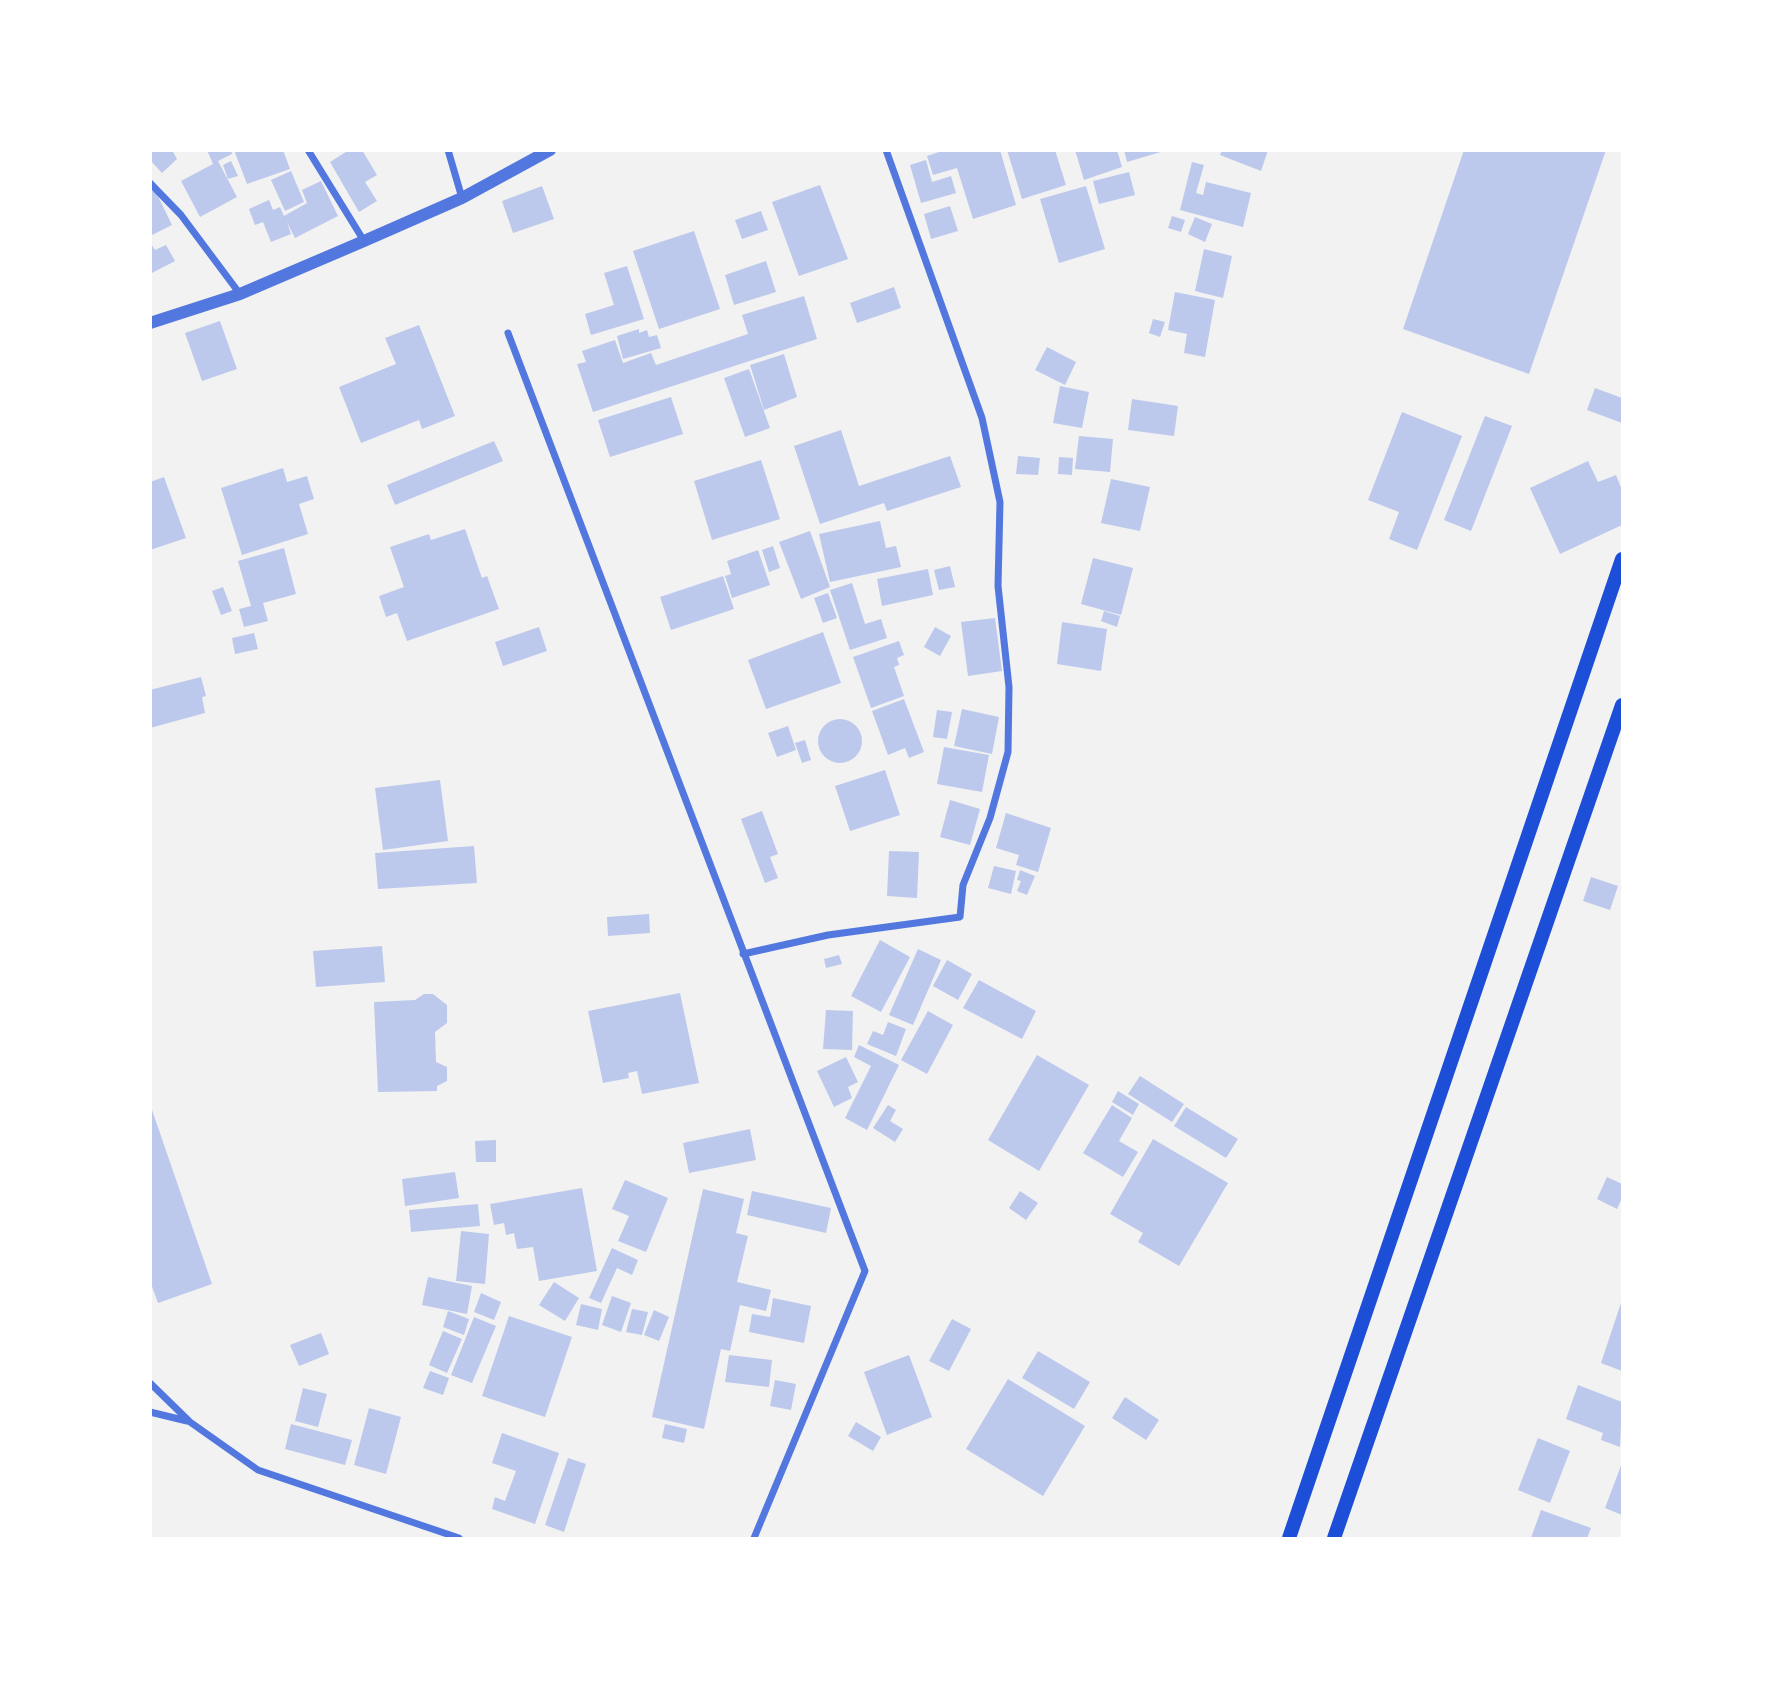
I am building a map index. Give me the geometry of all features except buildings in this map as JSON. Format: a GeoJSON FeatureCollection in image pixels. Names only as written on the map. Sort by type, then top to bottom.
{"type":"FeatureCollection","features":[{"type":"Feature","properties":{"kind":"main road"},"geometry":{"type":"LineString","coordinates":[[1289,1538],[1622,559]]}},
{"type":"Feature","properties":{"kind":"main road"},"geometry":{"type":"LineString","coordinates":[[1335,1538],[1622,705]]}},
{"type":"Feature","properties":{"kind":"street"},"geometry":{"type":"LineString","coordinates":[[308,150],[364,241]]}},
{"type":"Feature","properties":{"kind":"street"},"geometry":{"type":"LineString","coordinates":[[448,150],[462,198]]}},
{"type":"Feature","properties":{"kind":"street"},"geometry":{"type":"LineString","coordinates":[[150,323],[240,294],[364,241],[462,198],[551,150]]}},
{"type":"Feature","properties":{"kind":"street"},"geometry":{"type":"LineString","coordinates":[[743,954],[828,935],[960,917],[963,885],[990,818],[1008,752],[1009,687],[998,586],[999,502],[982,418],[886,150]]}},
{"type":"Feature","properties":{"kind":"street"},"geometry":{"type":"LineString","coordinates":[[150,183],[181,215],[240,294]]}},
{"type":"Feature","properties":{"kind":"street"},"geometry":{"type":"LineString","coordinates":[[508,332],[865,1271],[754,1538]]}},
{"type":"Feature","properties":{"kind":"street"},"geometry":{"type":"LineString","coordinates":[[150,1384],[190,1422],[258,1470],[458,1538]]}},
{"type":"Feature","properties":{"kind":"street"},"geometry":{"type":"LineString","coordinates":[[150,1412],[190,1422]]}}]}
